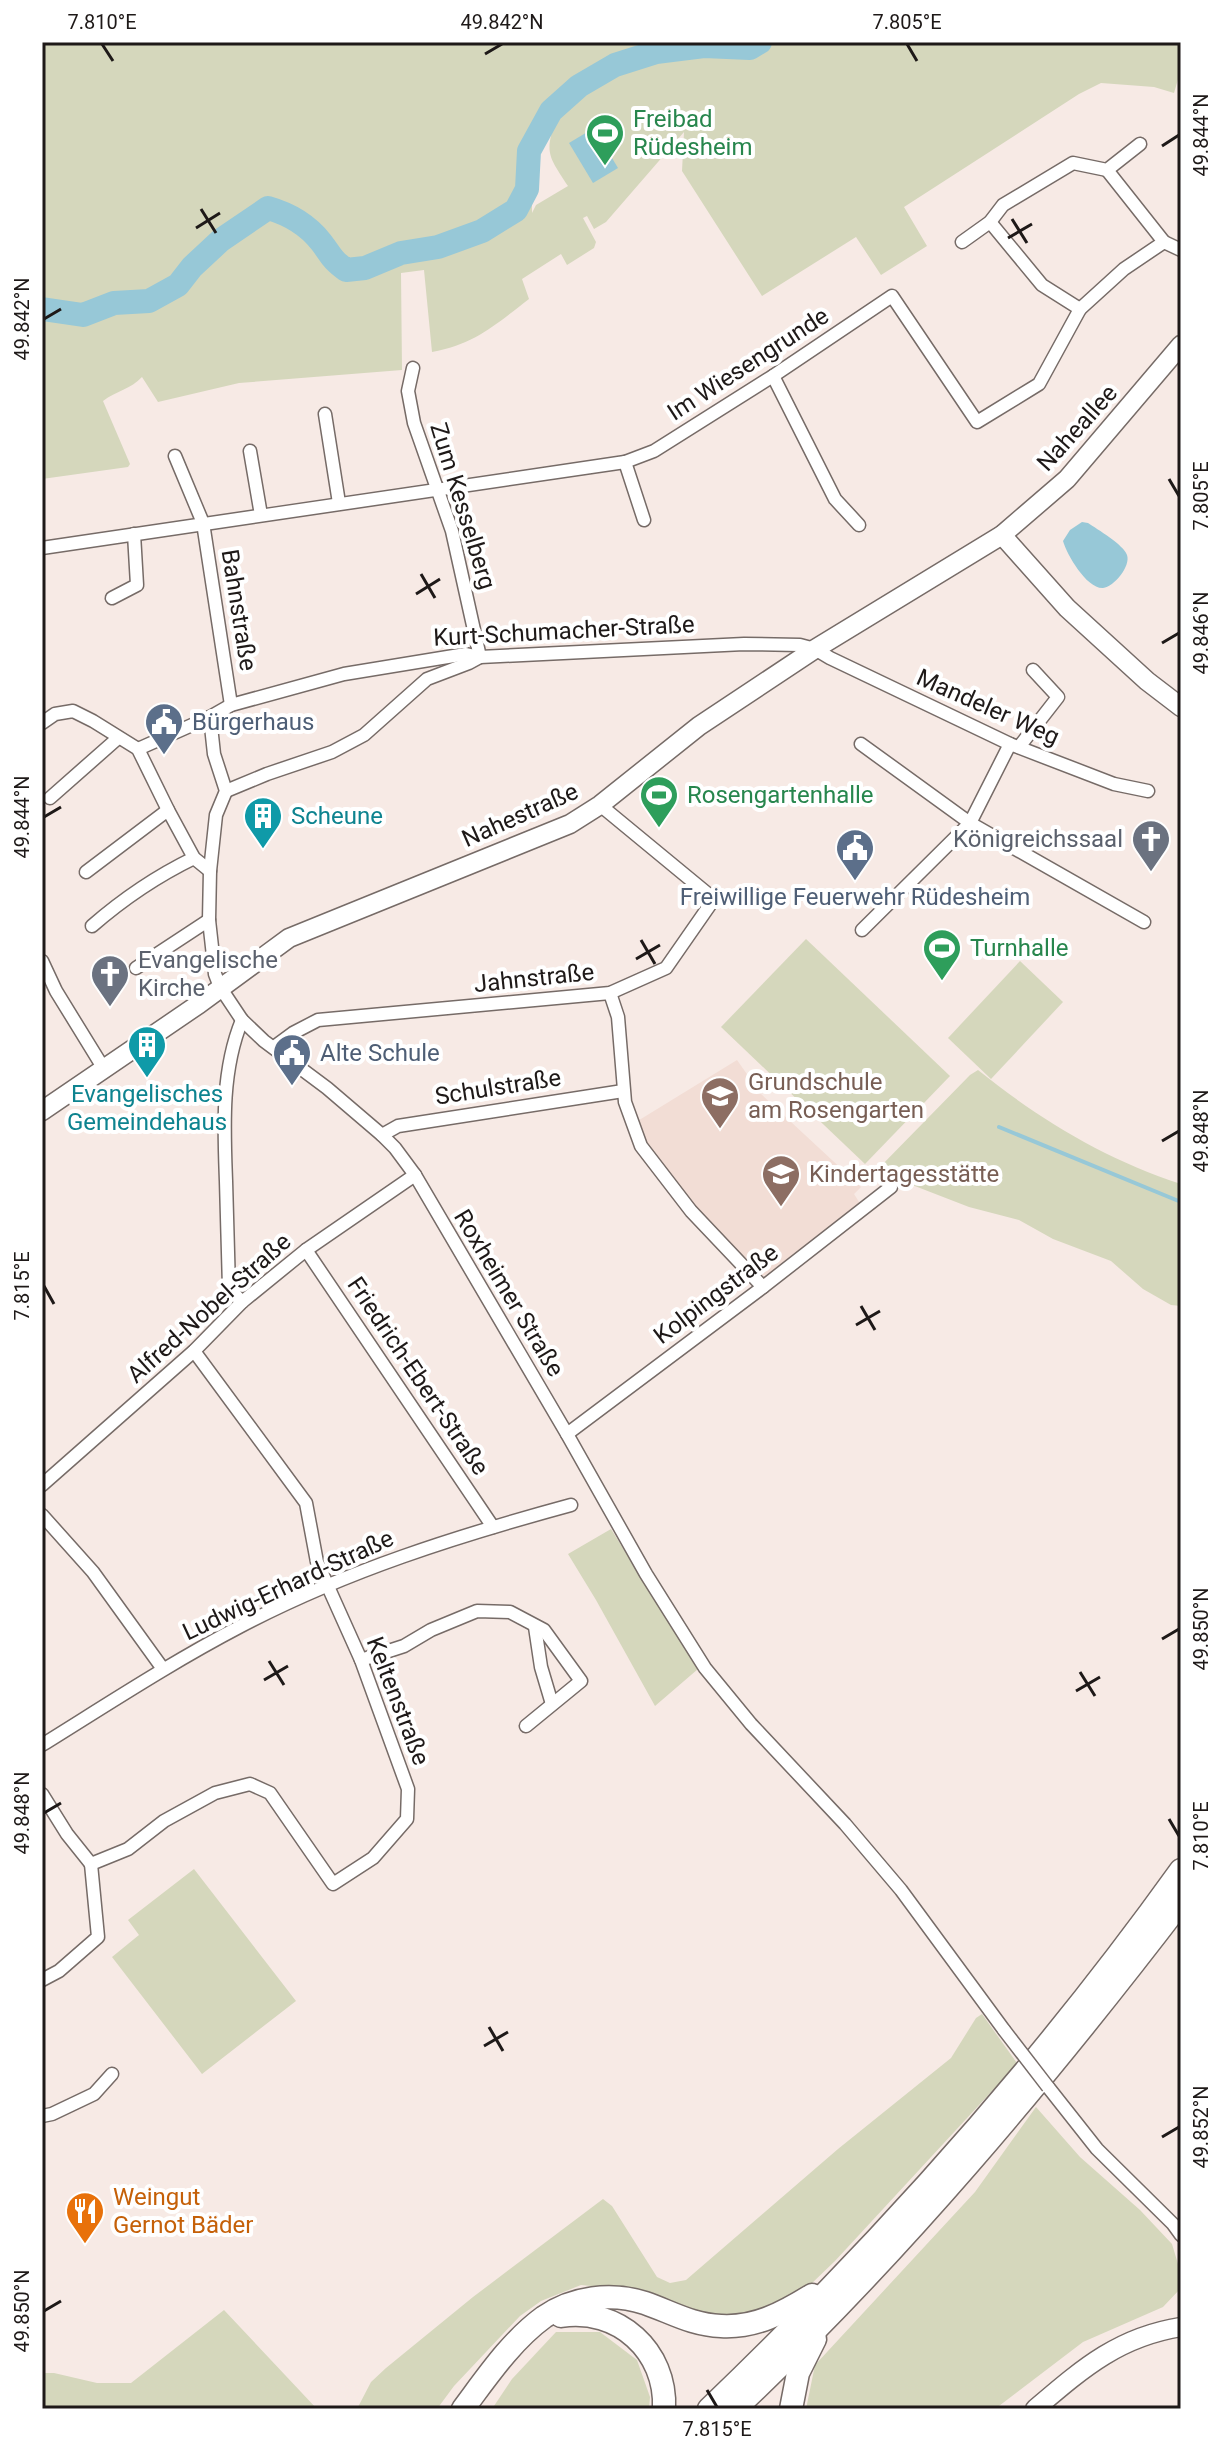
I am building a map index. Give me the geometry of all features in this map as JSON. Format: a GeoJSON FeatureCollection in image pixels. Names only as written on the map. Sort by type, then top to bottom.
{"type":"FeatureCollection","features":[{"type":"Feature","properties":{"kind":"highway"},"geometry":{"type":"LineString","coordinates":[[709,2409],[844,2276],[960,2146],[1086,1995],[1181,1870]]}},
{"type":"Feature","properties":{"kind":"highway"},"geometry":{"type":"LineString","coordinates":[[735,2409],[826,2318],[959,2176],[1096,2013],[1181,1902]]}},
{"type":"Feature","properties":{"kind":"highway"},"geometry":{"type":"LineString","coordinates":[[463,2409],[505,2354],[533,2326],[567,2305],[606,2297],[645,2303],[700,2324],[724,2327],[752,2324],[790,2309],[844,2276]]}},
{"type":"Feature","properties":{"kind":"highway"},"geometry":{"type":"LineString","coordinates":[[533,2326],[571,2314],[596,2316],[620,2326],[641,2342],[656,2363],[663,2387],[664,2409]]}},
{"type":"Feature","properties":{"kind":"highway"},"geometry":{"type":"LineString","coordinates":[[791,2409],[798,2373],[826,2318]]}},
{"type":"Feature","properties":{"kind":"street"},"geometry":{"type":"LineString","coordinates":[[1107,170],[1140,144]]}},
{"type":"Feature","properties":{"kind":"street"},"geometry":{"type":"LineString","coordinates":[[962,242],[990,222],[1003,205],[1073,163],[1107,170],[1164,242],[1181,250]]}},
{"type":"Feature","properties":{"kind":"street"},"geometry":{"type":"LineString","coordinates":[[990,222],[1042,285],[1080,309],[1124,269],[1164,242]]}},
{"type":"Feature","properties":{"kind":"street","name":"Im Wiesengrunde"},"geometry":{"type":"LineString","coordinates":[[42,548],[625,462],[654,451],[892,296],[977,422],[1039,384],[1080,309]]}},
{"type":"Feature","properties":{"kind":"street","name":"Naheallee"},"geometry":{"type":"LineString","coordinates":[[1002,535],[1067,479],[1181,345]]}},
{"type":"Feature","properties":{"kind":"street","name":"Zum Kesselberg"},"geometry":{"type":"LineString","coordinates":[[413,368],[408,391],[414,423],[463,571],[480,657]]}},
{"type":"Feature","properties":{"kind":"street"},"geometry":{"type":"LineString","coordinates":[[773,376],[835,499],[859,525]]}},
{"type":"Feature","properties":{"kind":"street"},"geometry":{"type":"LineString","coordinates":[[325,414],[339,503]]}},
{"type":"Feature","properties":{"kind":"street"},"geometry":{"type":"LineString","coordinates":[[250,451],[261,515]]}},
{"type":"Feature","properties":{"kind":"street"},"geometry":{"type":"LineString","coordinates":[[175,456],[203,523]]}},
{"type":"Feature","properties":{"kind":"street"},"geometry":{"type":"LineString","coordinates":[[625,462],[644,520]]}},
{"type":"Feature","properties":{"kind":"street","name":"Bahnstraße"},"geometry":{"type":"LineString","coordinates":[[203,523],[231,705]]}},
{"type":"Feature","properties":{"kind":"street"},"geometry":{"type":"LineString","coordinates":[[112,598],[137,585],[134,534]]}},
{"type":"Feature","properties":{"kind":"street"},"geometry":{"type":"LineString","coordinates":[[1002,535],[1067,608],[1147,681],[1181,707]]}},
{"type":"Feature","properties":{"kind":"street","name":"Nahestraße"},"geometry":{"type":"LineString","coordinates":[[42,1111],[199,1004],[289,938],[570,824],[600,805],[699,726],[815,649],[1002,535]]}},
{"type":"Feature","properties":{"kind":"street","name":"Kurt-Schumacher-Straße"},"geometry":{"type":"LineString","coordinates":[[138,749],[231,705],[344,674],[466,654],[480,657],[744,644],[800,645],[815,649]]}},
{"type":"Feature","properties":{"kind":"street","name":"Mandeler Weg"},"geometry":{"type":"LineString","coordinates":[[815,649],[1014,745],[1114,784],[1148,791]]}},
{"type":"Feature","properties":{"kind":"street"},"geometry":{"type":"LineString","coordinates":[[226,791],[343,747],[364,735],[427,679],[480,657]]}},
{"type":"Feature","properties":{"kind":"street"},"geometry":{"type":"LineString","coordinates":[[862,930],[970,823],[1014,745],[1058,697],[1033,670]]}},
{"type":"Feature","properties":{"kind":"street"},"geometry":{"type":"LineString","coordinates":[[42,723],[55,714],[73,711],[138,749],[194,858],[210,871]]}},
{"type":"Feature","properties":{"kind":"street"},"geometry":{"type":"LineString","coordinates":[[210,717],[214,754],[226,791],[216,815],[210,871],[209,920],[215,974],[220,987]]}},
{"type":"Feature","properties":{"kind":"street"},"geometry":{"type":"LineString","coordinates":[[50,798],[118,738]]}},
{"type":"Feature","properties":{"kind":"street"},"geometry":{"type":"LineString","coordinates":[[861,744],[970,823],[1144,922]]}},
{"type":"Feature","properties":{"kind":"street","name":"Jahnstraße"},"geometry":{"type":"LineString","coordinates":[[274,1047],[318,1020],[610,993],[666,968],[714,899],[600,805]]}},
{"type":"Feature","properties":{"kind":"street"},"geometry":{"type":"LineString","coordinates":[[86,872],[168,810]]}},
{"type":"Feature","properties":{"kind":"street"},"geometry":{"type":"LineString","coordinates":[[92,926],[121,901],[194,858]]}},
{"type":"Feature","properties":{"kind":"street"},"geometry":{"type":"LineString","coordinates":[[136,968],[209,920]]}},
{"type":"Feature","properties":{"kind":"street"},"geometry":{"type":"LineString","coordinates":[[42,961],[56,991],[104,1069]]}},
{"type":"Feature","properties":{"kind":"street","name":"Roxheimer Straße"},"geometry":{"type":"LineString","coordinates":[[220,987],[242,1020],[395,1148],[415,1175],[646,1574],[705,1668],[751,1724],[845,1824],[901,1890],[1097,2149],[1181,2235]]}},
{"type":"Feature","properties":{"kind":"street"},"geometry":{"type":"LineString","coordinates":[[610,993],[618,1017],[623,1091],[641,1146],[691,1211],[763,1287]]}},
{"type":"Feature","properties":{"kind":"street"},"geometry":{"type":"LineString","coordinates":[[242,1020],[228,1066],[225,1139],[229,1288],[242,1302]]}},
{"type":"Feature","properties":{"kind":"street","name":"Schulstraße"},"geometry":{"type":"LineString","coordinates":[[382,1135],[398,1126],[623,1091]]}},
{"type":"Feature","properties":{"kind":"street","name":"Alfred-Nobel-Straße"},"geometry":{"type":"LineString","coordinates":[[42,1485],[194,1351],[242,1302],[306,1250],[415,1175]]}},
{"type":"Feature","properties":{"kind":"street","name":"Kolpingstraße"},"geometry":{"type":"LineString","coordinates":[[567,1434],[891,1187]]}},
{"type":"Feature","properties":{"kind":"street","name":"Friedrich-Ebert-Straße"},"geometry":{"type":"LineString","coordinates":[[306,1250],[493,1527]]}},
{"type":"Feature","properties":{"kind":"street","name":"Keltenstraße"},"geometry":{"type":"LineString","coordinates":[[91,1864],[128,1849],[164,1821],[215,1793],[250,1784],[270,1793],[333,1884],[373,1858],[407,1819],[408,1789],[361,1660],[317,1562],[306,1503],[194,1351]]}},
{"type":"Feature","properties":{"kind":"street","name":"Ludwig-Erhard-Straße"},"geometry":{"type":"LineString","coordinates":[[42,1745],[163,1669],[243,1625],[327,1586],[408,1553],[571,1505]]}},
{"type":"Feature","properties":{"kind":"street"},"geometry":{"type":"LineString","coordinates":[[42,1515],[93,1572],[163,1669]]}},
{"type":"Feature","properties":{"kind":"street"},"geometry":{"type":"LineString","coordinates":[[361,1660],[404,1646],[431,1630],[477,1611],[510,1612],[544,1630],[581,1681],[526,1726]]}},
{"type":"Feature","properties":{"kind":"street"},"geometry":{"type":"LineString","coordinates":[[535,1627],[541,1667],[552,1704]]}},
{"type":"Feature","properties":{"kind":"street"},"geometry":{"type":"LineString","coordinates":[[42,1794],[67,1834],[91,1864],[98,1937],[59,1971],[42,1980]]}},
{"type":"Feature","properties":{"kind":"street"},"geometry":{"type":"LineString","coordinates":[[42,2116],[94,2094],[112,2074]]}},
{"type":"Feature","properties":{"kind":"street"},"geometry":{"type":"LineString","coordinates":[[1035,2409],[1111,2350],[1142,2336],[1181,2327]]}},
{"type":"Feature","properties":{"kind":"shaded area"},"geometry":{"type":"Polygon","coordinates":[[[737,1060],[761,1094],[861,1187],[854,1194],[861,1205],[821,1237],[763,1276],[686,1197],[645,1142],[636,1122],[737,1060]]]}},
{"type":"Feature","properties":{"kind":"green space"},"geometry":{"type":"Polygon","coordinates":[[[42,42],[1181,42],[1181,69],[1174,93],[1154,87],[1101,83],[1079,94],[904,207],[927,246],[881,275],[856,237],[762,296],[682,171],[684,132],[606,222],[594,229],[587,216],[583,218],[596,242],[594,248],[567,265],[561,254],[522,279],[529,299],[473,339],[432,352],[424,270],[401,273],[402,370],[239,383],[158,402],[142,377],[103,401],[130,464],[128,467],[42,479],[42,42]],[[557,117],[549,126],[539,149],[532,213],[536,205],[568,186],[550,153],[550,139],[557,117]]]}},
{"type":"Feature","properties":{"kind":"green space"},"geometry":{"type":"Polygon","coordinates":[[[806,939],[950,1076],[865,1164],[721,1027],[806,939]]]}},
{"type":"Feature","properties":{"kind":"green space"},"geometry":{"type":"Polygon","coordinates":[[[1020,961],[1063,1002],[991,1079],[948,1038],[1020,961]]]}},
{"type":"Feature","properties":{"kind":"green space"},"geometry":{"type":"Polygon","coordinates":[[[978,1070],[1074,1136],[1126,1163],[1181,1184],[1181,1306],[1171,1305],[1143,1289],[1111,1261],[1053,1239],[1019,1220],[969,1207],[876,1171],[978,1070]]]}},
{"type":"Feature","properties":{"kind":"green space"},"geometry":{"type":"Polygon","coordinates":[[[611,1529],[698,1669],[655,1706],[568,1554],[611,1529]]]}},
{"type":"Feature","properties":{"kind":"green space"},"geometry":{"type":"Polygon","coordinates":[[[194,1869],[296,2001],[202,2074],[112,1957],[139,1935],[128,1920],[194,1869]]]}},
{"type":"Feature","properties":{"kind":"green space"},"geometry":{"type":"Polygon","coordinates":[[[982,2014],[1019,2066],[809,2286],[762,2315],[717,2319],[631,2290],[581,2285],[541,2301],[520,2316],[454,2386],[437,2409],[357,2409],[371,2382],[386,2368],[473,2297],[603,2199],[612,2206],[657,2277],[670,2283],[686,2280],[838,2149],[951,2058],[976,2018],[982,2014]]]}},
{"type":"Feature","properties":{"kind":"green space"},"geometry":{"type":"Polygon","coordinates":[[[1036,2107],[1080,2157],[1140,2210],[1172,2244],[1181,2274],[1181,2288],[1163,2307],[1083,2342],[995,2409],[806,2409],[815,2365],[975,2192],[1036,2107]]]}},
{"type":"Feature","properties":{"kind":"green space"},"geometry":{"type":"Polygon","coordinates":[[[224,2310],[317,2409],[42,2408],[42,2373],[97,2383],[131,2383],[224,2310]]]}},
{"type":"Feature","properties":{"kind":"green space"},"geometry":{"type":"Polygon","coordinates":[[[556,2332],[600,2332],[637,2360],[650,2397],[649,2409],[492,2409],[512,2379],[556,2332]]]}},
{"type":"Feature","properties":{"kind":"water"},"geometry":{"type":"Polygon","coordinates":[[[594,128],[618,168],[593,183],[569,143],[594,128]]]}},
{"type":"Feature","properties":{"kind":"water"},"geometry":{"type":"Polygon","coordinates":[[[1082,522],[1110,538],[1127,555],[1124,570],[1107,587],[1097,587],[1084,577],[1065,547],[1063,541],[1070,530],[1082,522]]]}},
{"type":"Feature","properties":{"kind":"waterway"},"geometry":{"type":"LineString","coordinates":[[42,309],[83,315],[114,303],[149,301],[178,285],[221,240],[268,208],[304,225],[346,270],[365,268],[401,253],[438,247],[482,231],[516,210],[527,189],[529,151],[551,111],[579,86],[615,65],[656,52],[704,46],[750,48],[760,42]]}},
{"type":"Feature","properties":{"kind":"waterway"},"geometry":{"type":"LineString","coordinates":[[999,1127],[1181,1202]]}},
{"type":"Feature","properties":{"kind":"place","name":"Freibad Rüdesheim"},"geometry":{"type":"Point","coordinates":[605,167]}},
{"type":"Feature","properties":{"kind":"place","name":"Bürgerhaus"},"geometry":{"type":"Point","coordinates":[164,756]}},
{"type":"Feature","properties":{"kind":"place","name":"Rosengartenhalle"},"geometry":{"type":"Point","coordinates":[659,829]}},
{"type":"Feature","properties":{"kind":"place","name":"Scheune"},"geometry":{"type":"Point","coordinates":[263,850]}},
{"type":"Feature","properties":{"kind":"place","name":"Königreichssaal"},"geometry":{"type":"Point","coordinates":[1151,873]}},
{"type":"Feature","properties":{"kind":"place","name":"Freiwillige Feuerwehr Rüdesheim"},"geometry":{"type":"Point","coordinates":[855,882]}},
{"type":"Feature","properties":{"kind":"place","name":"Turnhalle"},"geometry":{"type":"Point","coordinates":[942,982]}},
{"type":"Feature","properties":{"kind":"place","name":"Evangelische Kirche"},"geometry":{"type":"Point","coordinates":[110,1008]}},
{"type":"Feature","properties":{"kind":"place","name":"Evangelisches Gemeindehaus"},"geometry":{"type":"Point","coordinates":[147,1079]}},
{"type":"Feature","properties":{"kind":"place","name":"Alte Schule"},"geometry":{"type":"Point","coordinates":[292,1087]}},
{"type":"Feature","properties":{"kind":"place","name":"Grundschule am Rosengarten"},"geometry":{"type":"Point","coordinates":[720,1130]}},
{"type":"Feature","properties":{"kind":"place","name":"Kindertagesstätte"},"geometry":{"type":"Point","coordinates":[781,1208]}},
{"type":"Feature","properties":{"kind":"place","name":"Weingut Gernot Bäder"},"geometry":{"type":"Point","coordinates":[85,2245]}}]}
